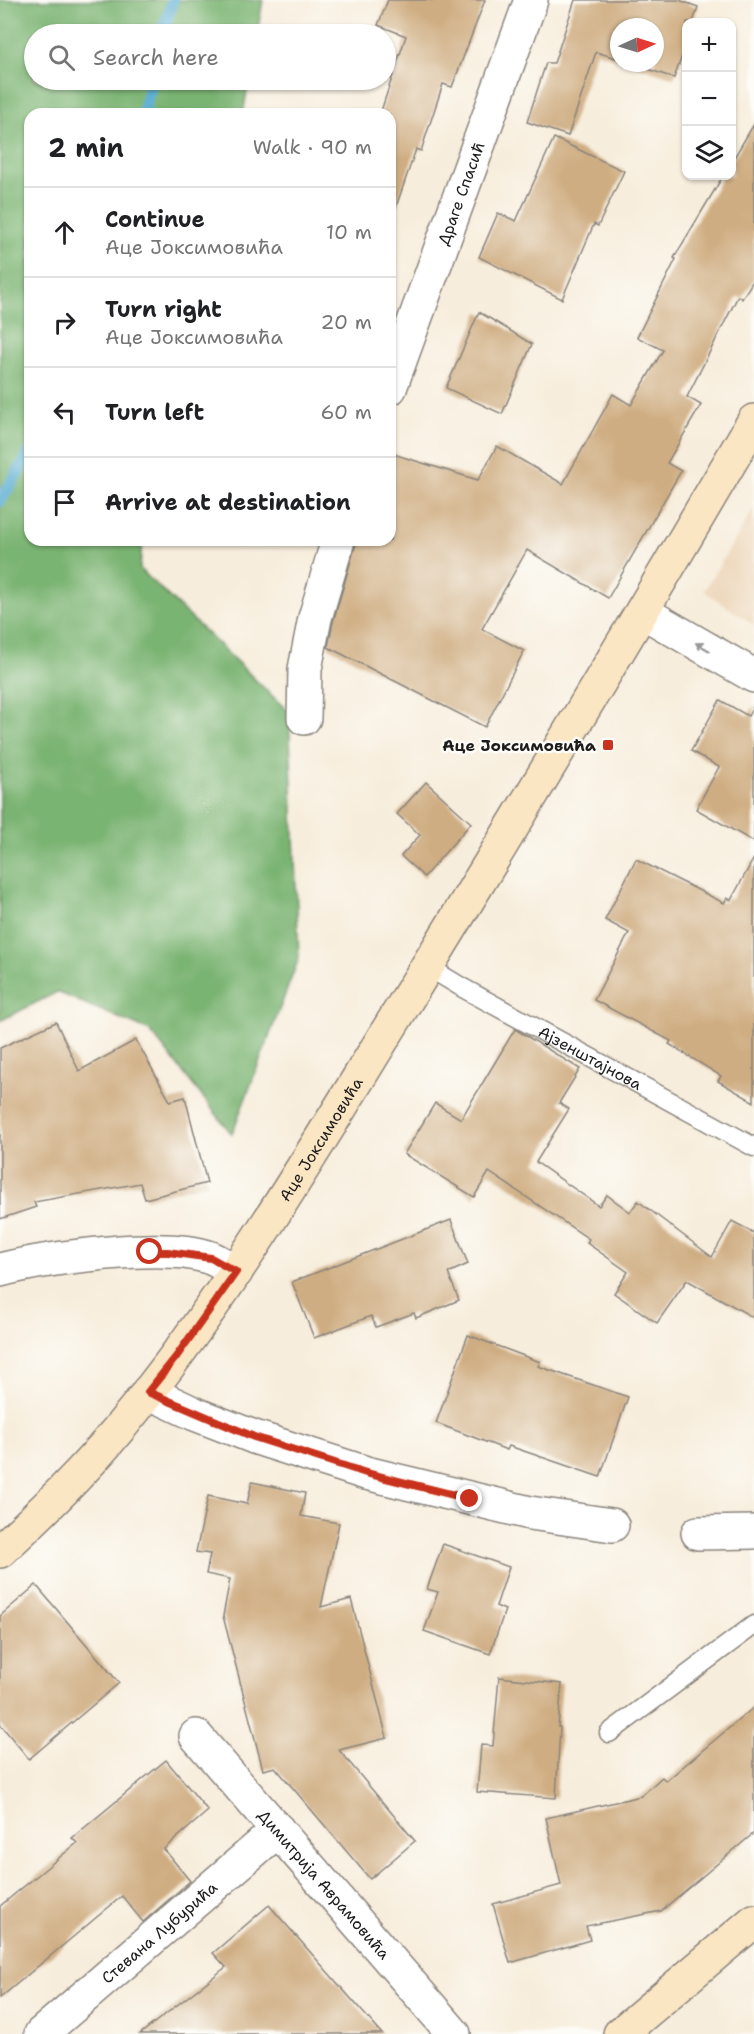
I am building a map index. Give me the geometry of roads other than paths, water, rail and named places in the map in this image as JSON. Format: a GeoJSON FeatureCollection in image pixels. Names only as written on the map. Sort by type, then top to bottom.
{"type":"FeatureCollection","features":[{"type":"Feature","properties":{"kind":"main road","name":"Аце Јоксимовића"},"geometry":{"type":"LineString","coordinates":[[0,1551],[85,1467],[176,1357],[236,1272],[316,1149],[428,967],[643,612],[754,421]]}},
{"type":"Feature","properties":{"kind":"main road"},"geometry":{"type":"LineString","coordinates":[[620,2034],[754,1921]]}},
{"type":"Feature","properties":{"kind":"street","name":"Драге Спасић"},"geometry":{"type":"LineString","coordinates":[[396,371],[531,0]]}},
{"type":"Feature","properties":{"kind":"street"},"geometry":{"type":"LineString","coordinates":[[304,718],[304,669],[315,618],[336,546]]}},
{"type":"Feature","properties":{"kind":"street"},"geometry":{"type":"LineString","coordinates":[[643,612],[754,676]]}},
{"type":"Feature","properties":{"kind":"street"},"geometry":{"type":"LineString","coordinates":[[0,1270],[66,1258],[150,1252],[211,1258],[236,1272]]}},
{"type":"Feature","properties":{"kind":"street"},"geometry":{"type":"LineString","coordinates":[[148,1392],[254,1437],[366,1473],[530,1514],[612,1525]]}},
{"type":"Feature","properties":{"kind":"street"},"geometry":{"type":"LineString","coordinates":[[698,1533],[754,1532]]}},
{"type":"Feature","properties":{"kind":"street","name":"Димитрија Аврамовића"},"geometry":{"type":"LineString","coordinates":[[196,1736],[454,2034]]}},
{"type":"Feature","properties":{"kind":"street","name":"Стевана Лубурића"},"geometry":{"type":"LineString","coordinates":[[41,2034],[278,1830]]}},
{"type":"Feature","properties":{"kind":"lane","name":"Ајзенштајнова"},"geometry":{"type":"LineString","coordinates":[[428,967],[754,1147]]}},
{"type":"Feature","properties":{"kind":"lane"},"geometry":{"type":"LineString","coordinates":[[609,1732],[754,1625]]}},
{"type":"Feature","properties":{"kind":"waterway"},"geometry":{"type":"LineString","coordinates":[[165,24],[173,0]]}},
{"type":"Feature","properties":{"kind":"waterway"},"geometry":{"type":"LineString","coordinates":[[145,108],[149,90]]}},
{"type":"Feature","properties":{"kind":"waterway"},"geometry":{"type":"LineString","coordinates":[[0,501],[24,463]]}},
{"type":"Feature","properties":{"kind":"place","name":"Аце Јоксимовића"},"geometry":{"type":"Point","coordinates":[608,745]}}]}
